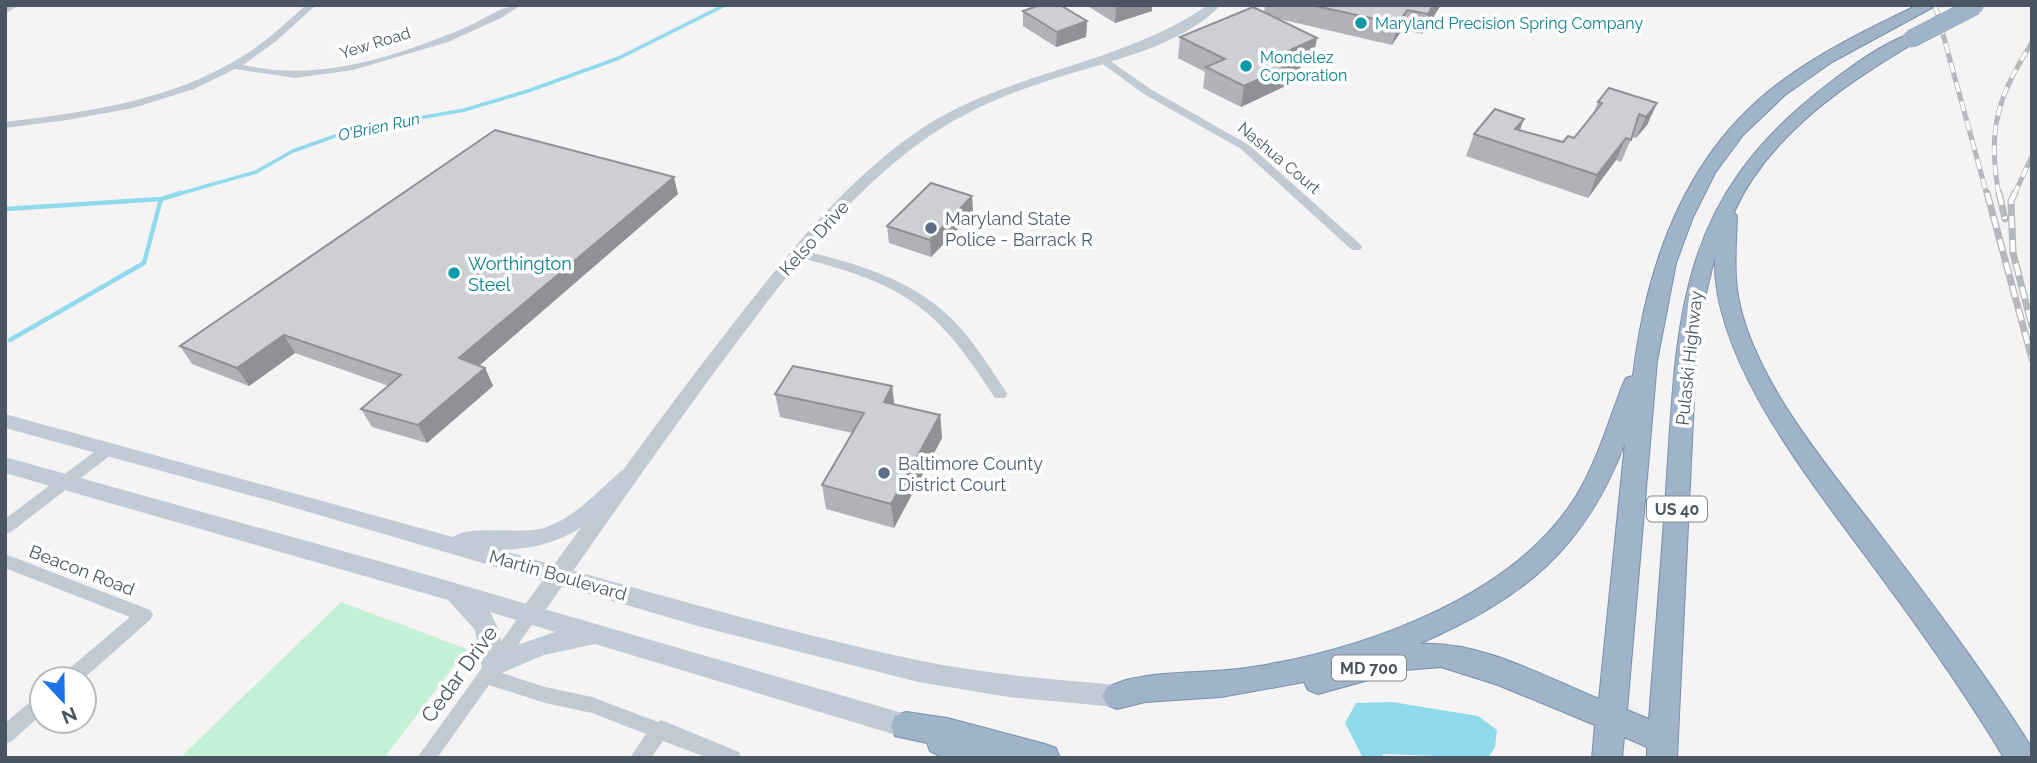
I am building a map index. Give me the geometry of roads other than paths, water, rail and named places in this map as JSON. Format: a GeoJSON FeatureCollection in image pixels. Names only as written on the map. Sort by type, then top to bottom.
{"type":"FeatureCollection","features":[{"type":"Feature","properties":{"kind":"highway","name":"US 40"},"geometry":{"type":"LineString","coordinates":[[1607,758],[1646,351],[1662,270],[1697,187],[1736,132],[1781,89],[1837,52],[1930,5]]}},
{"type":"Feature","properties":{"kind":"highway","name":"Pulaski Highway"},"geometry":{"type":"LineString","coordinates":[[1663,748],[1691,318],[1702,262],[1729,201],[1767,150],[1814,101],[1860,67],[1976,6]]}},
{"type":"Feature","properties":{"kind":"highway"},"geometry":{"type":"LineString","coordinates":[[1697,187],[1729,201],[1725,270],[1729,306],[1746,354],[1765,390],[1823,478],[1982,692],[2021,758]]}},
{"type":"Feature","properties":{"kind":"highway"},"geometry":{"type":"LineString","coordinates":[[1117,696],[1132,690],[1200,687],[1320,665],[1371,650],[1425,627],[1505,584],[1552,545],[1586,502],[1611,446],[1646,351]]}},
{"type":"Feature","properties":{"kind":"highway","name":"MD 700"},"geometry":{"type":"LineString","coordinates":[[1117,696],[1210,697],[1264,691],[1340,675],[1405,657],[1441,654],[1502,673],[1611,717]]}},
{"type":"Feature","properties":{"kind":"highway"},"geometry":{"type":"LineString","coordinates":[[1611,717],[1663,748]]}},
{"type":"Feature","properties":{"kind":"highway"},"geometry":{"type":"LineString","coordinates":[[906,726],[977,758]]}},
{"type":"Feature","properties":{"kind":"highway"},"geometry":{"type":"LineString","coordinates":[[906,726],[947,732],[1045,758]]}},
{"type":"Feature","properties":{"kind":"main road","name":"Martin Boulevard"},"geometry":{"type":"LineString","coordinates":[[5,421],[698,615],[918,671],[1008,686],[1117,696]]}},
{"type":"Feature","properties":{"kind":"main road"},"geometry":{"type":"LineString","coordinates":[[5,465],[400,576],[452,594],[906,726]]}},
{"type":"Feature","properties":{"kind":"main road"},"geometry":{"type":"LineString","coordinates":[[437,540],[516,542],[552,536],[581,521],[628,477]]}},
{"type":"Feature","properties":{"kind":"main road"},"geometry":{"type":"LineString","coordinates":[[452,594],[475,610],[490,631],[489,671],[541,645],[592,635]]}},
{"type":"Feature","properties":{"kind":"street"},"geometry":{"type":"LineString","coordinates":[[5,11],[15,5]]}},
{"type":"Feature","properties":{"kind":"street"},"geometry":{"type":"LineString","coordinates":[[5,125],[79,115],[174,92],[234,66],[263,48],[312,5]]}},
{"type":"Feature","properties":{"kind":"street","name":"Yew Road"},"geometry":{"type":"LineString","coordinates":[[234,66],[288,76],[351,69],[476,28],[517,5]]}},
{"type":"Feature","properties":{"kind":"street","name":"Kelso Drive"},"geometry":{"type":"LineString","coordinates":[[529,616],[666,422],[797,253],[876,170],[930,130],[1003,92],[1103,60],[1171,34],[1216,5]]}},
{"type":"Feature","properties":{"kind":"street","name":"Nashua Court"},"geometry":{"type":"LineString","coordinates":[[1103,60],[1149,92],[1245,147],[1356,247]]}},
{"type":"Feature","properties":{"kind":"street"},"geometry":{"type":"LineString","coordinates":[[797,253],[860,270],[914,292],[950,323],[974,352],[1000,394]]}},
{"type":"Feature","properties":{"kind":"street"},"geometry":{"type":"LineString","coordinates":[[5,528],[107,450]]}},
{"type":"Feature","properties":{"kind":"street","name":"Beacon Road"},"geometry":{"type":"LineString","coordinates":[[5,561],[144,615],[86,665]]}},
{"type":"Feature","properties":{"kind":"street","name":"Cedar Drive"},"geometry":{"type":"LineString","coordinates":[[426,758],[529,616]]}},
{"type":"Feature","properties":{"kind":"street"},"geometry":{"type":"LineString","coordinates":[[489,671],[545,695],[592,705],[732,758]]}},
{"type":"Feature","properties":{"kind":"street"},"geometry":{"type":"LineString","coordinates":[[5,736],[28,716]]}},
{"type":"Feature","properties":{"kind":"street"},"geometry":{"type":"LineString","coordinates":[[639,758],[661,729]]}},
{"type":"Feature","properties":{"kind":"water"},"geometry":{"type":"Polygon","coordinates":[[[1392,702],[1478,716],[1497,730],[1495,747],[1488,758],[1383,754],[1383,758],[1363,758],[1345,723],[1356,703],[1392,702]]]}},
{"type":"Feature","properties":{"kind":"waterway","name":"O'Brien Run"},"geometry":{"type":"LineString","coordinates":[[175,195],[256,172],[293,151],[352,130],[464,110],[528,91],[619,58],[725,5]]}},
{"type":"Feature","properties":{"kind":"waterway","name":"O'Brien Run"},"geometry":{"type":"LineString","coordinates":[[161,199],[181,193]]}},
{"type":"Feature","properties":{"kind":"waterway"},"geometry":{"type":"LineString","coordinates":[[5,209],[161,199]]}},
{"type":"Feature","properties":{"kind":"waterway","name":"O'Brien Run"},"geometry":{"type":"LineString","coordinates":[[10,340],[144,263],[161,199]]}},
{"type":"Feature","properties":{"kind":"railway"},"geometry":{"type":"LineString","coordinates":[[1935,5],[1987,195]]}},
{"type":"Feature","properties":{"kind":"railway"},"geometry":{"type":"LineString","coordinates":[[1999,195],[1994,152],[1998,115],[2010,80],[2032,43]]}},
{"type":"Feature","properties":{"kind":"railway"},"geometry":{"type":"LineString","coordinates":[[2014,195],[2032,156]]}},
{"type":"Feature","properties":{"kind":"railway"},"geometry":{"type":"LineString","coordinates":[[1987,193],[2032,359]]}},
{"type":"Feature","properties":{"kind":"railway"},"geometry":{"type":"LineString","coordinates":[[1999,193],[2005,219]]}},
{"type":"Feature","properties":{"kind":"railway"},"geometry":{"type":"LineString","coordinates":[[2014,195],[2011,201],[2013,253],[2032,326]]}},
{"type":"Feature","properties":{"kind":"place","name":"Maryland Precision Spring Company"},"geometry":{"type":"Point","coordinates":[1361,23]}},
{"type":"Feature","properties":{"kind":"place","name":"Mondelez Corporation"},"geometry":{"type":"Point","coordinates":[1246,66]}},
{"type":"Feature","properties":{"kind":"place","name":"Maryland State Police - Barrack R"},"geometry":{"type":"Point","coordinates":[931,228]}},
{"type":"Feature","properties":{"kind":"place","name":"Worthington Steel"},"geometry":{"type":"Point","coordinates":[454,273]}},
{"type":"Feature","properties":{"kind":"place","name":"Baltimore County District Court"},"geometry":{"type":"Point","coordinates":[884,473]}}]}
